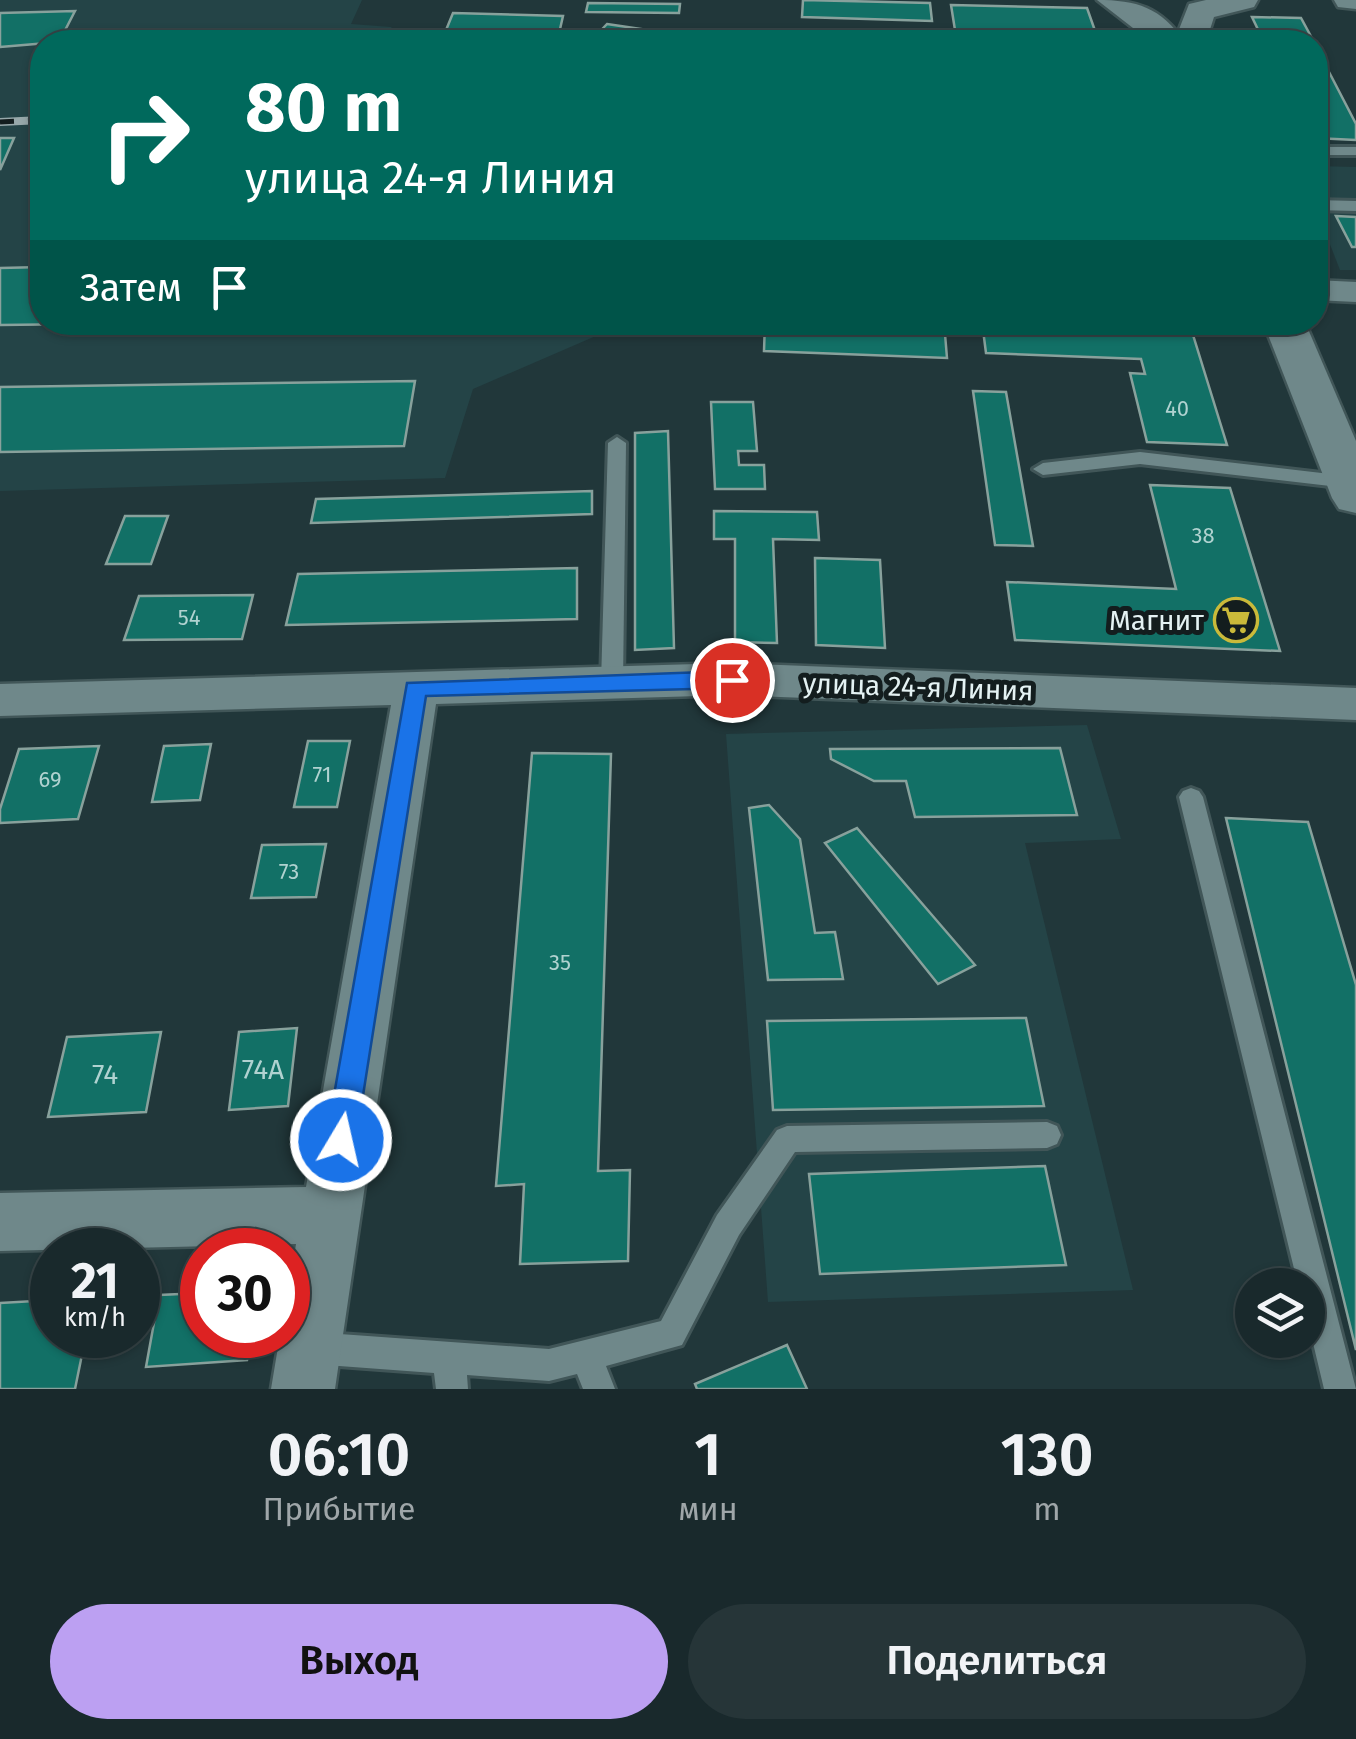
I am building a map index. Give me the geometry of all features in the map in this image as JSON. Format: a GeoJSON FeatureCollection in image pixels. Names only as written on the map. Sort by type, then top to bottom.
{"type":"FeatureCollection","features":[{"type":"Feature","properties":{"kind":"main road"},"geometry":{"type":"LineString","coordinates":[[1112,0],[1157,30]]}},
{"type":"Feature","properties":{"kind":"main road"},"geometry":{"type":"LineString","coordinates":[[1194,30],[1200,11],[1243,0]]}},
{"type":"Feature","properties":{"kind":"main road"},"geometry":{"type":"LineString","coordinates":[[1348,0],[1356,0]]}},
{"type":"Feature","properties":{"kind":"main road"},"geometry":{"type":"LineString","coordinates":[[1289,335],[1354,488]]}},
{"type":"Feature","properties":{"kind":"street"},"geometry":{"type":"LineString","coordinates":[[1328,291],[1356,292]]}},
{"type":"Feature","properties":{"kind":"street","name":"улица 24-я Линия"},"geometry":{"type":"LineString","coordinates":[[0,700],[732,680],[1356,704]]}},
{"type":"Feature","properties":{"kind":"street"},"geometry":{"type":"LineString","coordinates":[[306,1369],[416,688]]}},
{"type":"Feature","properties":{"kind":"street"},"geometry":{"type":"LineString","coordinates":[[0,1222],[328,1215]]}},
{"type":"Feature","properties":{"kind":"lane"},"geometry":{"type":"LineString","coordinates":[[1328,152],[1356,152]]}},
{"type":"Feature","properties":{"kind":"lane"},"geometry":{"type":"LineString","coordinates":[[1328,205],[1356,206]]}},
{"type":"Feature","properties":{"kind":"lane"},"geometry":{"type":"LineString","coordinates":[[612,683],[617,444]]}},
{"type":"Feature","properties":{"kind":"lane"},"geometry":{"type":"LineString","coordinates":[[1043,469],[1140,458],[1354,488]]}},
{"type":"Feature","properties":{"kind":"lane"},"geometry":{"type":"LineString","coordinates":[[1191,797],[1340,1389]]}},
{"type":"Feature","properties":{"kind":"lane"},"geometry":{"type":"LineString","coordinates":[[306,1369],[450,1373],[549,1365],[671,1334],[728,1226],[787,1139],[1046,1135]]}},
{"type":"Feature","properties":{"kind":"lane"},"geometry":{"type":"LineString","coordinates":[[586,1355],[598,1389]]}},
{"type":"Feature","properties":{"kind":"shaded area"},"geometry":{"type":"Polygon","coordinates":[[[0,0],[362,0],[351,24],[394,30],[30,30],[30,335],[598,335],[473,389],[445,478],[0,491],[0,0]]]}},
{"type":"Feature","properties":{"kind":"shaded area"},"geometry":{"type":"Polygon","coordinates":[[[1328,166],[1356,167],[1356,270],[1340,270],[1328,239],[1328,166]]]}},
{"type":"Feature","properties":{"kind":"shaded area"},"geometry":{"type":"Polygon","coordinates":[[[1087,725],[1121,839],[1025,843],[1133,1290],[768,1302],[726,734],[1087,725]]]}},
{"type":"Feature","properties":{"kind":"building"},"geometry":{"type":"Polygon","coordinates":[[[803,0],[930,3],[932,21],[802,17],[803,0]]]}},
{"type":"Feature","properties":{"kind":"building"},"geometry":{"type":"Polygon","coordinates":[[[588,3],[680,4],[679,13],[586,12],[588,3]]]}},
{"type":"Feature","properties":{"kind":"building"},"geometry":{"type":"Polygon","coordinates":[[[951,5],[1087,8],[1095,30],[955,30],[951,5]]]}},
{"type":"Feature","properties":{"kind":"building"},"geometry":{"type":"Polygon","coordinates":[[[75,11],[65,30],[30,30],[30,44],[0,47],[0,13],[75,11]]]}},
{"type":"Feature","properties":{"kind":"building"},"geometry":{"type":"Polygon","coordinates":[[[453,13],[563,16],[560,30],[446,30],[453,13]]]}},
{"type":"Feature","properties":{"kind":"building"},"geometry":{"type":"Polygon","coordinates":[[[1252,17],[1301,18],[1308,30],[1258,30],[1252,17]]]}},
{"type":"Feature","properties":{"kind":"building"},"geometry":{"type":"Polygon","coordinates":[[[607,24],[647,30],[601,30],[607,24]]]}},
{"type":"Feature","properties":{"kind":"building"},"geometry":{"type":"Polygon","coordinates":[[[1328,70],[1356,124],[1356,140],[1328,139],[1328,70]]]}},
{"type":"Feature","properties":{"kind":"building"},"geometry":{"type":"Polygon","coordinates":[[[0,138],[14,138],[0,170],[0,138]]]}},
{"type":"Feature","properties":{"kind":"building"},"geometry":{"type":"Polygon","coordinates":[[[1336,216],[1356,217],[1356,247],[1352,247],[1336,216]]]}},
{"type":"Feature","properties":{"kind":"building"},"geometry":{"type":"Polygon","coordinates":[[[30,267],[30,325],[0,325],[0,268],[30,267]]]}},
{"type":"Feature","properties":{"kind":"building"},"geometry":{"type":"Polygon","coordinates":[[[765,335],[945,335],[947,358],[764,351],[765,335]]]}},
{"type":"Feature","properties":{"kind":"building"},"geometry":{"type":"Polygon","coordinates":[[[984,335],[1193,335],[1227,445],[1147,442],[1130,373],[1145,374],[1141,359],[986,353],[984,335]]]}},
{"type":"Feature","properties":{"kind":"building"},"geometry":{"type":"Polygon","coordinates":[[[415,381],[404,446],[0,452],[0,387],[415,381]]]}},
{"type":"Feature","properties":{"kind":"building"},"geometry":{"type":"Polygon","coordinates":[[[973,391],[1006,392],[1033,546],[995,545],[973,391]]]}},
{"type":"Feature","properties":{"kind":"building"},"geometry":{"type":"Polygon","coordinates":[[[711,402],[753,402],[757,451],[738,451],[739,465],[764,465],[765,489],[715,489],[711,402]]]}},
{"type":"Feature","properties":{"kind":"building"},"geometry":{"type":"Polygon","coordinates":[[[668,431],[674,648],[635,650],[635,433],[668,431]]]}},
{"type":"Feature","properties":{"kind":"building"},"geometry":{"type":"Polygon","coordinates":[[[1150,485],[1230,488],[1280,651],[1015,640],[1007,582],[1176,589],[1150,485]]]}},
{"type":"Feature","properties":{"kind":"building"},"geometry":{"type":"Polygon","coordinates":[[[592,491],[592,514],[311,523],[316,499],[592,491]]]}},
{"type":"Feature","properties":{"kind":"building"},"geometry":{"type":"Polygon","coordinates":[[[714,511],[817,512],[819,540],[773,539],[777,643],[735,642],[735,539],[714,539],[714,511]]]}},
{"type":"Feature","properties":{"kind":"building"},"geometry":{"type":"Polygon","coordinates":[[[125,516],[168,516],[151,564],[106,564],[125,516]]]}},
{"type":"Feature","properties":{"kind":"building"},"geometry":{"type":"Polygon","coordinates":[[[815,558],[880,560],[885,648],[816,645],[815,558]]]}},
{"type":"Feature","properties":{"kind":"building"},"geometry":{"type":"Polygon","coordinates":[[[577,568],[577,619],[286,625],[298,574],[577,568]]]}},
{"type":"Feature","properties":{"kind":"building"},"geometry":{"type":"Polygon","coordinates":[[[253,595],[242,639],[124,640],[139,596],[253,595]]]}},
{"type":"Feature","properties":{"kind":"building"},"geometry":{"type":"Polygon","coordinates":[[[308,741],[350,741],[337,807],[294,807],[308,741]]]}},
{"type":"Feature","properties":{"kind":"building"},"geometry":{"type":"Polygon","coordinates":[[[211,744],[200,800],[152,802],[164,746],[211,744]]]}},
{"type":"Feature","properties":{"kind":"building"},"geometry":{"type":"Polygon","coordinates":[[[99,746],[78,819],[0,823],[0,809],[19,749],[99,746]]]}},
{"type":"Feature","properties":{"kind":"building"},"geometry":{"type":"Polygon","coordinates":[[[1060,748],[1077,815],[915,817],[906,781],[874,781],[831,759],[830,749],[1060,748]]]}},
{"type":"Feature","properties":{"kind":"building"},"geometry":{"type":"Polygon","coordinates":[[[532,753],[611,754],[598,1171],[630,1170],[628,1261],[520,1264],[524,1184],[496,1186],[532,753]]]}},
{"type":"Feature","properties":{"kind":"building"},"geometry":{"type":"Polygon","coordinates":[[[769,805],[800,839],[815,933],[835,932],[843,979],[768,980],[749,808],[769,805]]]}},
{"type":"Feature","properties":{"kind":"building"},"geometry":{"type":"Polygon","coordinates":[[[1226,818],[1308,822],[1356,985],[1356,1350],[1226,818]]]}},
{"type":"Feature","properties":{"kind":"building"},"geometry":{"type":"Polygon","coordinates":[[[857,828],[975,965],[938,984],[825,843],[857,828]]]}},
{"type":"Feature","properties":{"kind":"building"},"geometry":{"type":"Polygon","coordinates":[[[326,844],[316,897],[251,898],[262,845],[326,844]]]}},
{"type":"Feature","properties":{"kind":"building"},"geometry":{"type":"Polygon","coordinates":[[[1026,1018],[1044,1106],[773,1110],[767,1021],[1026,1018]]]}},
{"type":"Feature","properties":{"kind":"building"},"geometry":{"type":"Polygon","coordinates":[[[297,1028],[288,1106],[229,1110],[239,1032],[297,1028]]]}},
{"type":"Feature","properties":{"kind":"building"},"geometry":{"type":"Polygon","coordinates":[[[161,1032],[146,1112],[48,1117],[67,1037],[161,1032]]]}},
{"type":"Feature","properties":{"kind":"building"},"geometry":{"type":"Polygon","coordinates":[[[1045,1166],[1066,1265],[820,1274],[809,1174],[1045,1166]]]}},
{"type":"Feature","properties":{"kind":"building"},"geometry":{"type":"Polygon","coordinates":[[[180,1294],[180,1358],[247,1360],[146,1367],[148,1358],[160,1358],[160,1295],[180,1294]]]}},
{"type":"Feature","properties":{"kind":"building"},"geometry":{"type":"Polygon","coordinates":[[[30,1301],[30,1358],[81,1358],[75,1389],[0,1389],[0,1303],[30,1301]]]}},
{"type":"Feature","properties":{"kind":"building"},"geometry":{"type":"Polygon","coordinates":[[[787,1345],[807,1389],[697,1389],[695,1384],[787,1345]]]}},
{"type":"Feature","properties":{"kind":"railway"},"geometry":{"type":"LineString","coordinates":[[0,122],[30,121]]}},
{"type":"Feature","properties":{"kind":"place","name":"Магнит"},"geometry":{"type":"Point","coordinates":[1236,620]}},
{"type":"Feature","properties":{"kind":"route"},"geometry":{"type":"LineString","coordinates":[[341,1140],[416,688],[732,680]]}}]}
